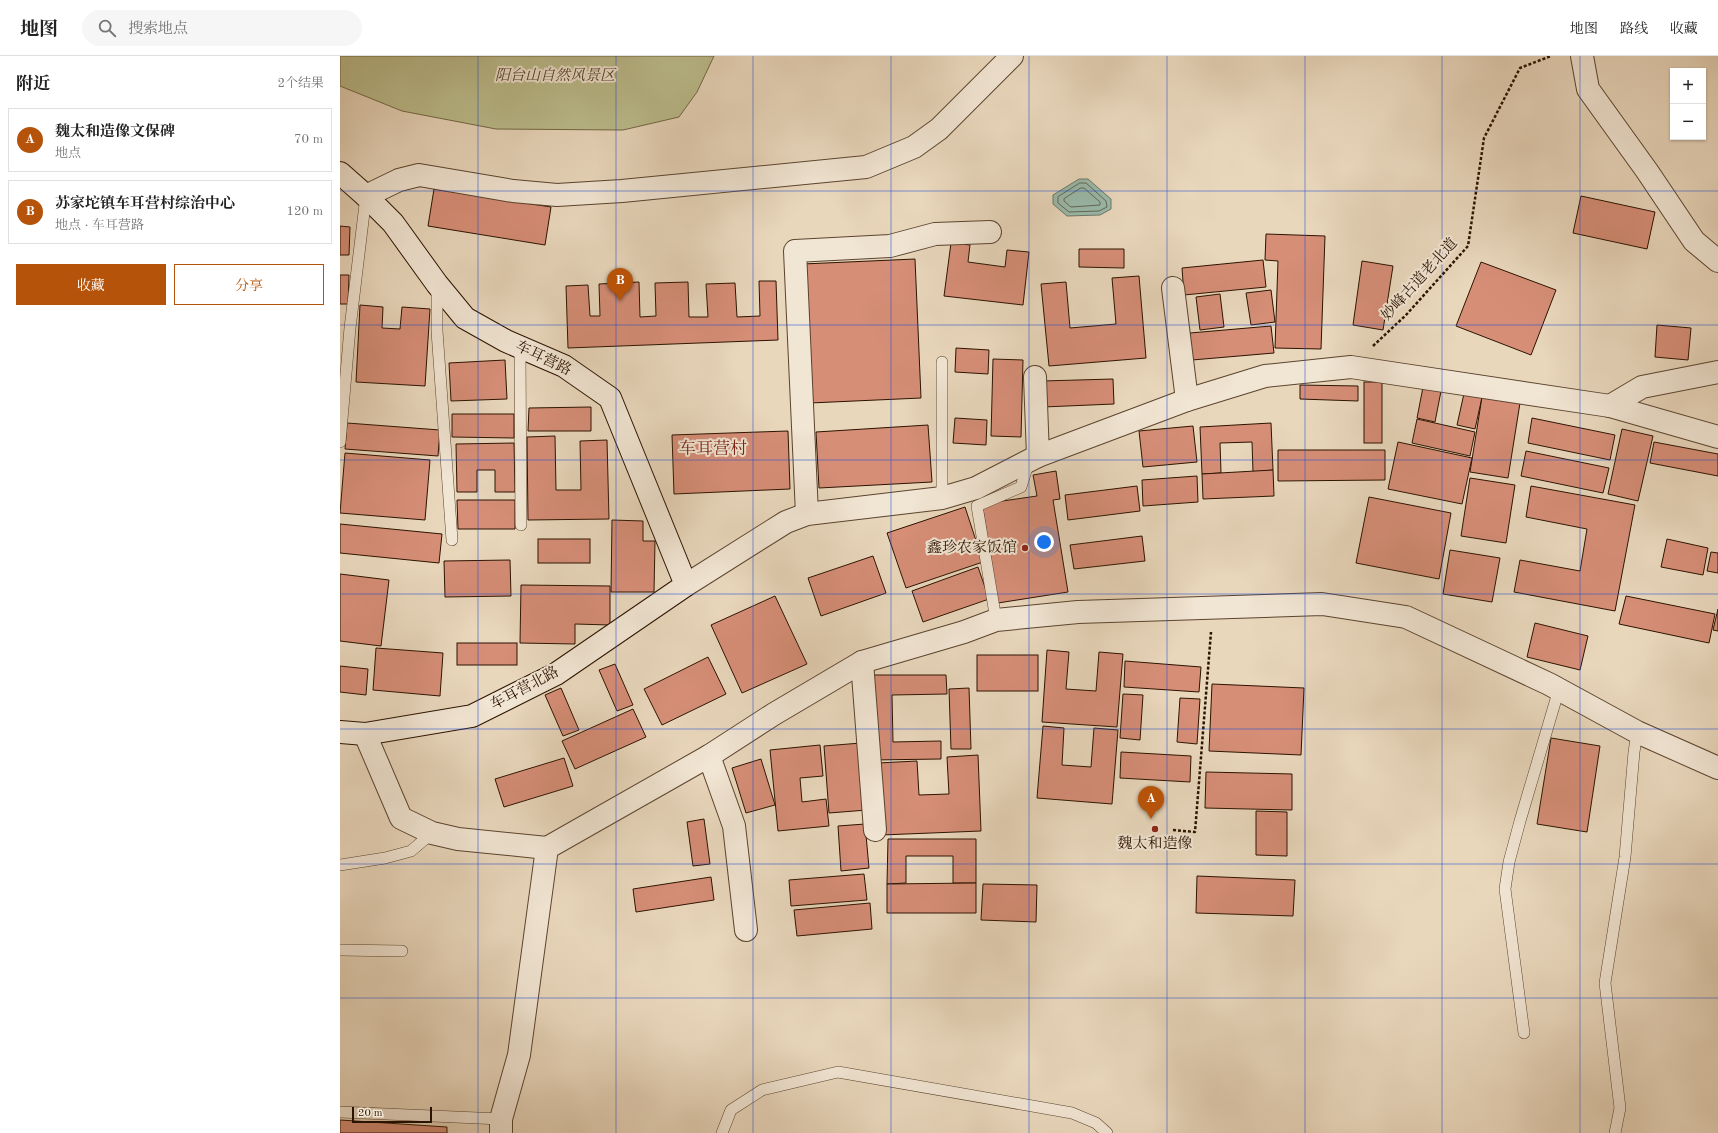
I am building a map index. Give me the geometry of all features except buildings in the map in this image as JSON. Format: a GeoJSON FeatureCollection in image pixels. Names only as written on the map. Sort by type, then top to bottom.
{"type":"FeatureCollection","features":[{"type":"Feature","properties":{"kind":"street"},"geometry":{"type":"LineString","coordinates":[[366,196],[399,180],[419,175],[513,191],[557,195],[622,191],[866,167],[914,147],[939,129],[1012,56]]}},
{"type":"Feature","properties":{"kind":"street"},"geometry":{"type":"LineString","coordinates":[[1582,56],[1588,89],[1647,171],[1694,241],[1718,261]]}},
{"type":"Feature","properties":{"kind":"street","name":"车耳营路"},"geometry":{"type":"LineString","coordinates":[[340,173],[393,223],[465,318],[520,347],[564,366],[610,398],[686,585]]}},
{"type":"Feature","properties":{"kind":"street"},"geometry":{"type":"LineString","coordinates":[[807,514],[795,251],[890,246],[935,234],[990,232]]}},
{"type":"Feature","properties":{"kind":"street"},"geometry":{"type":"LineString","coordinates":[[1173,288],[1187,400]]}},
{"type":"Feature","properties":{"kind":"street","name":"车耳营北路"},"geometry":{"type":"LineString","coordinates":[[340,732],[364,734],[472,716],[556,674],[686,585],[786,522],[807,514],[942,498],[976,488],[1034,458],[1187,400],[1266,376],[1351,366],[1610,406],[1718,437]]}},
{"type":"Feature","properties":{"kind":"street"},"geometry":{"type":"LineString","coordinates":[[1610,406],[1642,387],[1718,372]]}},
{"type":"Feature","properties":{"kind":"street"},"geometry":{"type":"LineString","coordinates":[[1034,458],[1035,377]]}},
{"type":"Feature","properties":{"kind":"street"},"geometry":{"type":"LineString","coordinates":[[364,734],[401,818],[432,833],[458,839],[547,848],[709,756],[786,706],[862,662],[964,632],[996,620],[1078,612],[1322,604],[1406,618],[1559,689],[1637,732],[1718,768]]}},
{"type":"Feature","properties":{"kind":"street"},"geometry":{"type":"LineString","coordinates":[[862,662],[875,830]]}},
{"type":"Feature","properties":{"kind":"street"},"geometry":{"type":"LineString","coordinates":[[709,756],[734,826],[746,930]]}},
{"type":"Feature","properties":{"kind":"street"},"geometry":{"type":"LineString","coordinates":[[501,1126],[519,1055],[547,848]]}},
{"type":"Feature","properties":{"kind":"lane"},"geometry":{"type":"LineString","coordinates":[[340,442],[350,328],[366,196]]}},
{"type":"Feature","properties":{"kind":"lane"},"geometry":{"type":"LineString","coordinates":[[438,284],[438,331],[452,540]]}},
{"type":"Feature","properties":{"kind":"lane"},"geometry":{"type":"LineString","coordinates":[[520,347],[521,525]]}},
{"type":"Feature","properties":{"kind":"lane"},"geometry":{"type":"LineString","coordinates":[[942,362],[942,498]]}},
{"type":"Feature","properties":{"kind":"lane"},"geometry":{"type":"LineString","coordinates":[[996,620],[977,506],[1021,487],[1034,458]]}},
{"type":"Feature","properties":{"kind":"lane"},"geometry":{"type":"LineString","coordinates":[[1524,1033],[1505,889],[1509,862],[1520,821],[1559,689]]}},
{"type":"Feature","properties":{"kind":"lane"},"geometry":{"type":"LineString","coordinates":[[1615,1133],[1620,1108],[1605,983],[1625,857],[1637,732]]}},
{"type":"Feature","properties":{"kind":"lane"},"geometry":{"type":"LineString","coordinates":[[340,865],[385,858],[411,851],[432,833]]}},
{"type":"Feature","properties":{"kind":"lane"},"geometry":{"type":"LineString","coordinates":[[340,950],[402,951]]}},
{"type":"Feature","properties":{"kind":"lane"},"geometry":{"type":"LineString","coordinates":[[722,1133],[731,1110],[762,1090],[838,1072],[1072,1113],[1096,1123],[1107,1133]]}},
{"type":"Feature","properties":{"kind":"lane"},"geometry":{"type":"LineString","coordinates":[[340,1112],[501,1126]]}},
{"type":"Feature","properties":{"kind":"path","name":"妙峰古道老北道"},"geometry":{"type":"LineString","coordinates":[[1351,366],[1406,315],[1468,246],[1484,138],[1520,68],[1551,56]]}},
{"type":"Feature","properties":{"kind":"path"},"geometry":{"type":"LineString","coordinates":[[1173,830],[1195,832],[1213,607]]}},
{"type":"Feature","properties":{"kind":"green space","name":"阳台山自然风景区"},"geometry":{"type":"Polygon","coordinates":[[[340,56],[714,56],[697,92],[679,117],[623,130],[496,129],[402,111],[340,86],[340,56]]]}},
{"type":"Feature","properties":{"kind":"water"},"geometry":{"type":"Polygon","coordinates":[[[1079,179],[1088,179],[1111,199],[1111,209],[1100,215],[1067,216],[1053,204],[1053,195],[1079,179]]]}},
{"type":"Feature","properties":{"kind":"place","name":"苏家坨镇车耳营村综治中心"},"geometry":{"type":"Point","coordinates":[620,301]}},
{"type":"Feature","properties":{"kind":"place","name":"鑫珍农家饭馆"},"geometry":{"type":"Point","coordinates":[1025,548]}},
{"type":"Feature","properties":{"kind":"place","name":"魏太和造像文保碑"},"geometry":{"type":"Point","coordinates":[1151,819]}},
{"type":"Feature","properties":{"kind":"place","name":"魏太和造像"},"geometry":{"type":"Point","coordinates":[1155,829]}},
{"type":"Feature","properties":{"kind":"district","name":"车耳营村"},"geometry":{"type":"Point","coordinates":[713,449]}}]}
